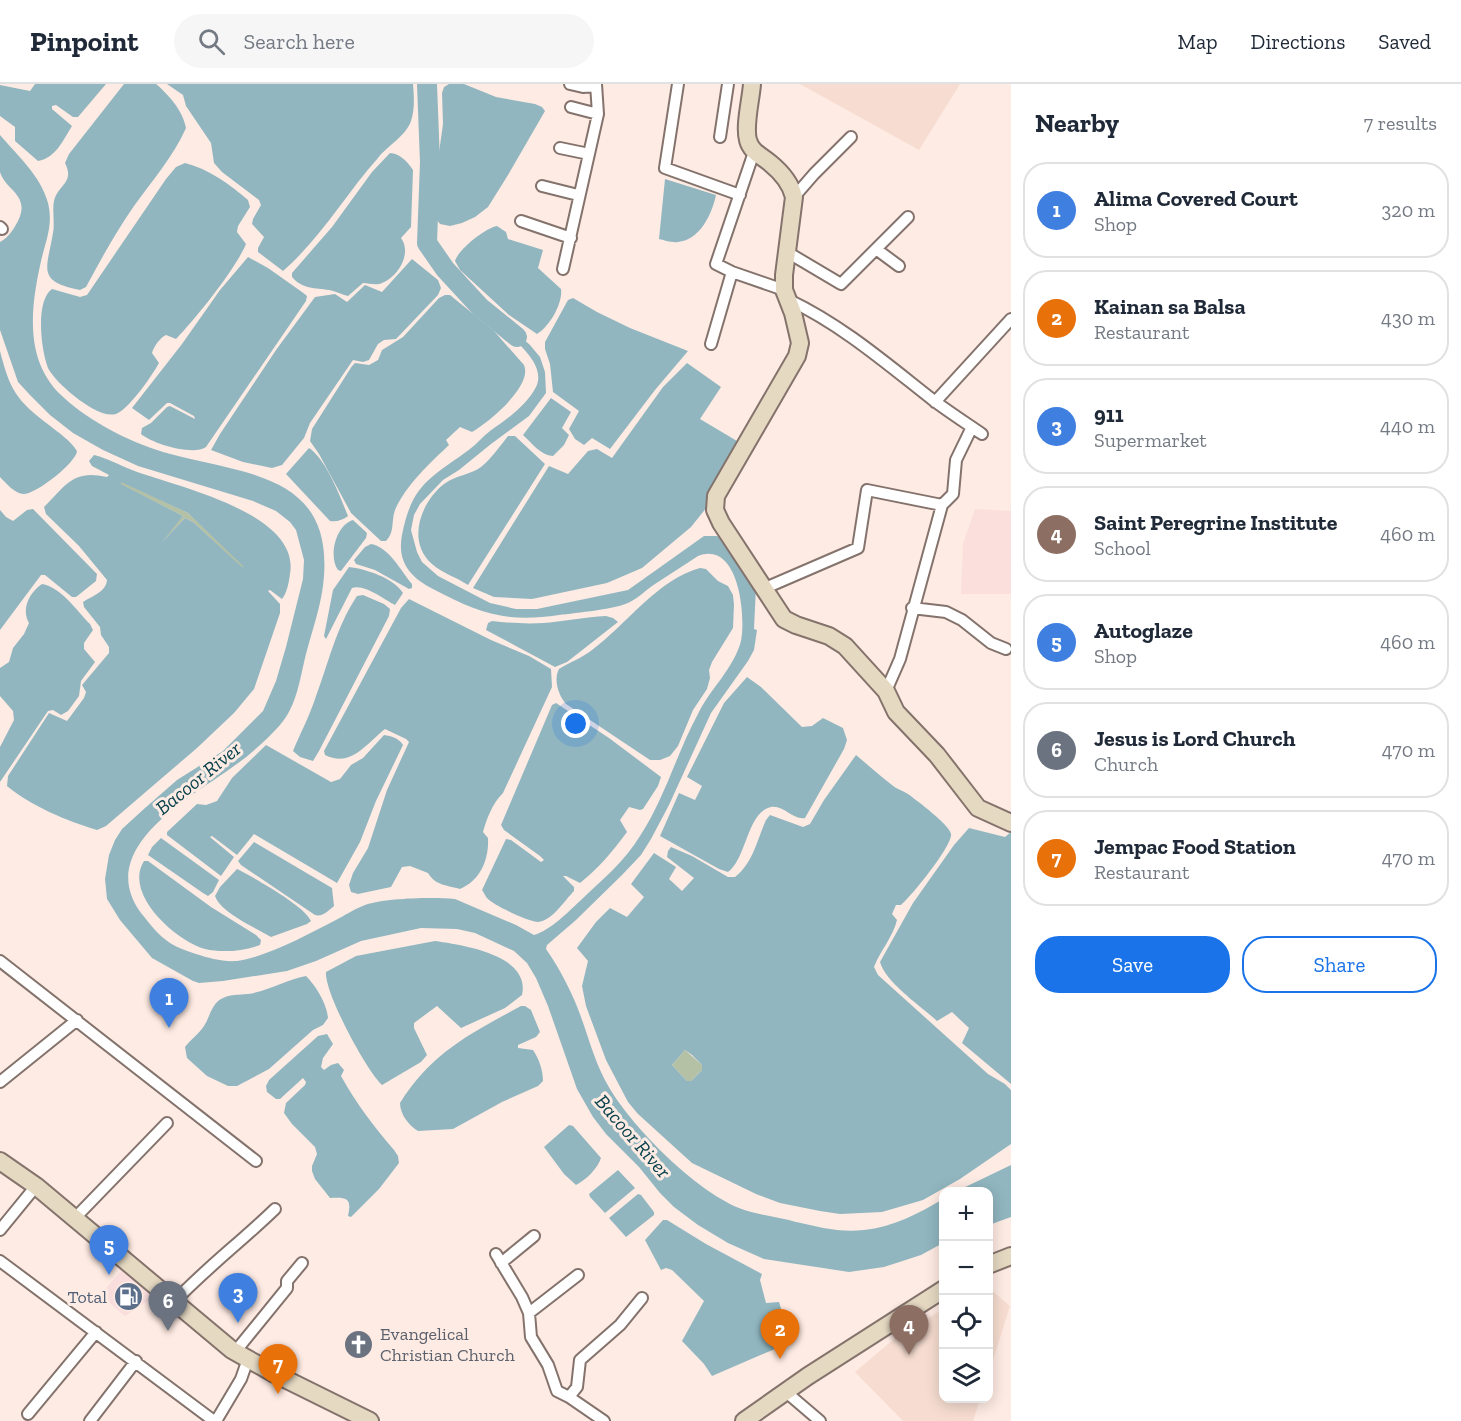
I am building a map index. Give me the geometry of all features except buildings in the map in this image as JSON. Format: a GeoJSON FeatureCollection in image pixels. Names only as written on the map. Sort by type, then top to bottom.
{"type":"FeatureCollection","features":[{"type":"Feature","properties":{"kind":"street"},"geometry":{"type":"LineString","coordinates":[[562,269],[598,114],[596,85],[583,87],[570,84]]}},
{"type":"Feature","properties":{"kind":"street"},"geometry":{"type":"LineString","coordinates":[[678,84],[665,168],[740,195]]}},
{"type":"Feature","properties":{"kind":"street"},"geometry":{"type":"LineString","coordinates":[[720,137],[728,84]]}},
{"type":"Feature","properties":{"kind":"street"},"geometry":{"type":"LineString","coordinates":[[752,84],[747,127],[748,141],[754,152],[770,163],[785,179],[794,197],[787,252],[787,296],[800,343],[797,356],[716,496],[714,503],[721,523],[784,619],[829,636],[845,646],[886,691],[896,712],[937,755],[978,808],[1011,823]]}},
{"type":"Feature","properties":{"kind":"street"},"geometry":{"type":"LineString","coordinates":[[571,107],[598,114]]}},
{"type":"Feature","properties":{"kind":"street"},"geometry":{"type":"LineString","coordinates":[[794,197],[851,137]]}},
{"type":"Feature","properties":{"kind":"street"},"geometry":{"type":"LineString","coordinates":[[560,148],[589,154]]}},
{"type":"Feature","properties":{"kind":"street"},"geometry":{"type":"LineString","coordinates":[[754,152],[716,264],[787,296],[808,309],[856,340],[935,402],[982,434]]}},
{"type":"Feature","properties":{"kind":"street"},"geometry":{"type":"LineString","coordinates":[[542,186],[578,195]]}},
{"type":"Feature","properties":{"kind":"street"},"geometry":{"type":"LineString","coordinates":[[787,252],[841,284],[908,217]]}},
{"type":"Feature","properties":{"kind":"street"},"geometry":{"type":"LineString","coordinates":[[521,221],[570,238]]}},
{"type":"Feature","properties":{"kind":"street"},"geometry":{"type":"LineString","coordinates":[[876,249],[899,266]]}},
{"type":"Feature","properties":{"kind":"street"},"geometry":{"type":"LineString","coordinates":[[711,344],[732,272]]}},
{"type":"Feature","properties":{"kind":"street"},"geometry":{"type":"LineString","coordinates":[[935,402],[1011,319]]}},
{"type":"Feature","properties":{"kind":"street"},"geometry":{"type":"LineString","coordinates":[[886,691],[900,659],[912,608],[942,505],[953,494],[956,460],[972,427]]}},
{"type":"Feature","properties":{"kind":"street"},"geometry":{"type":"LineString","coordinates":[[764,589],[858,548],[867,490],[942,505]]}},
{"type":"Feature","properties":{"kind":"street"},"geometry":{"type":"LineString","coordinates":[[912,608],[946,612],[962,620],[991,643],[1006,649]]}},
{"type":"Feature","properties":{"kind":"street"},"geometry":{"type":"LineString","coordinates":[[0,961],[256,1161]]}},
{"type":"Feature","properties":{"kind":"street"},"geometry":{"type":"LineString","coordinates":[[0,1082],[77,1020]]}},
{"type":"Feature","properties":{"kind":"street"},"geometry":{"type":"LineString","coordinates":[[74,1219],[167,1124]]}},
{"type":"Feature","properties":{"kind":"street"},"geometry":{"type":"LineString","coordinates":[[0,1161],[36,1186],[242,1356],[273,1374],[370,1421]]}},
{"type":"Feature","properties":{"kind":"street"},"geometry":{"type":"LineString","coordinates":[[0,1230],[36,1186]]}},
{"type":"Feature","properties":{"kind":"street"},"geometry":{"type":"LineString","coordinates":[[174,1302],[276,1209]]}},
{"type":"Feature","properties":{"kind":"street"},"geometry":{"type":"LineString","coordinates":[[534,1236],[499,1258],[529,1313],[531,1337],[548,1365],[556,1391],[569,1397],[603,1421]]}},
{"type":"Feature","properties":{"kind":"street"},"geometry":{"type":"LineString","coordinates":[[993,1263],[1011,1256]]}},
{"type":"Feature","properties":{"kind":"street"},"geometry":{"type":"LineString","coordinates":[[0,1261],[215,1421],[241,1379],[242,1356],[287,1288],[287,1281],[302,1263]]}},
{"type":"Feature","properties":{"kind":"street"},"geometry":{"type":"LineString","coordinates":[[529,1313],[578,1275]]}},
{"type":"Feature","properties":{"kind":"street"},"geometry":{"type":"LineString","coordinates":[[744,1421],[939,1292]]}},
{"type":"Feature","properties":{"kind":"street"},"geometry":{"type":"LineString","coordinates":[[569,1397],[578,1387],[580,1360],[620,1325],[642,1298]]}},
{"type":"Feature","properties":{"kind":"street"},"geometry":{"type":"LineString","coordinates":[[28,1414],[96,1332]]}},
{"type":"Feature","properties":{"kind":"street"},"geometry":{"type":"LineString","coordinates":[[90,1421],[136,1361]]}},
{"type":"Feature","properties":{"kind":"street"},"geometry":{"type":"LineString","coordinates":[[786,1392],[820,1421]]}},
{"type":"Feature","properties":{"kind":"shaded area"},"geometry":{"type":"Polygon","coordinates":[[[800,84],[960,84],[919,150],[800,84]]]}},
{"type":"Feature","properties":{"kind":"shaded area"},"geometry":{"type":"Polygon","coordinates":[[[975,509],[1011,511],[1011,594],[961,594],[963,544],[975,509]]]}},
{"type":"Feature","properties":{"kind":"shaded area"},"geometry":{"type":"Polygon","coordinates":[[[123,1269],[155,1296],[125,1316],[100,1295],[123,1269]]]}},
{"type":"Feature","properties":{"kind":"shaded area"},"geometry":{"type":"Polygon","coordinates":[[[993,1291],[1010,1306],[993,1360],[993,1291]]]}},
{"type":"Feature","properties":{"kind":"shaded area"},"geometry":{"type":"Polygon","coordinates":[[[939,1311],[939,1403],[979,1403],[973,1421],[903,1421],[855,1372],[894,1339],[939,1311]]]}},
{"type":"Feature","properties":{"kind":"green space"},"geometry":{"type":"Polygon","coordinates":[[[121,481],[188,513],[245,566],[242,568],[193,522],[185,518],[162,542],[161,540],[183,516],[120,484],[121,481]]]}},
{"type":"Feature","properties":{"kind":"green space"},"geometry":{"type":"Polygon","coordinates":[[[685,1050],[702,1065],[702,1070],[691,1081],[687,1081],[672,1065],[685,1050]]]}},
{"type":"Feature","properties":{"kind":"water"},"geometry":{"type":"Polygon","coordinates":[[[35,84],[106,84],[78,117],[73,117],[56,105],[52,106],[52,109],[72,126],[54,152],[38,161],[15,141],[15,127],[0,116],[0,85],[30,91],[35,84]]]}},
{"type":"Feature","properties":{"kind":"water"},"geometry":{"type":"Polygon","coordinates":[[[124,84],[156,84],[175,104],[186,128],[169,159],[121,226],[86,287],[80,290],[56,282],[48,272],[47,264],[54,229],[54,201],[67,179],[68,170],[65,163],[69,154],[124,84]]]}},
{"type":"Feature","properties":{"kind":"water"},"geometry":{"type":"Polygon","coordinates":[[[167,84],[413,84],[414,107],[411,121],[405,132],[382,153],[309,245],[283,271],[258,252],[264,237],[252,224],[261,205],[259,200],[222,172],[214,163],[211,143],[186,106],[183,95],[167,84]]]}},
{"type":"Feature","properties":{"kind":"water"},"geometry":{"type":"Polygon","coordinates":[[[449,84],[464,84],[496,97],[535,104],[545,111],[488,207],[475,217],[450,226],[440,224],[437,220],[434,188],[443,124],[442,93],[444,87],[449,84]]]}},
{"type":"Feature","properties":{"kind":"water","name":"Bacoor River"},"geometry":{"type":"Polygon","coordinates":[[[0,135],[34,175],[48,203],[50,224],[35,293],[33,330],[40,365],[49,381],[61,395],[103,426],[151,448],[245,472],[273,482],[296,496],[314,517],[323,546],[323,586],[320,603],[297,691],[286,717],[268,738],[248,755],[169,812],[137,848],[129,869],[130,890],[141,913],[151,925],[173,945],[216,959],[237,961],[286,945],[365,905],[397,899],[434,898],[455,899],[534,935],[559,920],[613,870],[634,845],[649,821],[691,727],[704,703],[728,669],[741,641],[742,615],[737,583],[731,569],[723,559],[712,554],[698,556],[636,599],[624,604],[586,612],[523,618],[493,614],[449,597],[417,579],[403,560],[401,544],[406,518],[411,504],[425,483],[516,412],[536,387],[537,369],[526,351],[494,323],[499,317],[540,357],[545,372],[546,393],[529,416],[443,480],[420,504],[414,515],[411,530],[422,562],[438,576],[490,603],[516,609],[537,609],[628,590],[704,536],[717,536],[724,540],[756,587],[754,629],[757,630],[754,650],[711,713],[651,839],[641,855],[622,875],[547,945],[546,949],[574,999],[601,1072],[610,1089],[634,1122],[667,1157],[704,1187],[739,1208],[821,1228],[855,1231],[895,1223],[939,1201],[939,1245],[921,1255],[884,1267],[849,1272],[764,1259],[728,1243],[698,1225],[660,1193],[593,1117],[577,1089],[548,1006],[527,963],[514,951],[475,933],[457,929],[421,928],[361,941],[287,971],[199,983],[152,958],[120,920],[107,899],[105,879],[109,855],[122,829],[177,780],[223,751],[263,711],[276,681],[286,647],[303,579],[304,560],[296,530],[276,511],[253,501],[138,466],[103,450],[73,433],[50,415],[18,382],[0,330],[0,242],[8,236],[16,224],[21,205],[16,193],[0,172],[0,135]]]}},
{"type":"Feature","properties":{"kind":"water"},"geometry":{"type":"Polygon","coordinates":[[[390,153],[403,158],[413,170],[411,227],[401,238],[405,250],[398,270],[382,283],[363,283],[348,296],[300,284],[292,277],[292,273],[332,227],[372,172],[390,153]]]}},
{"type":"Feature","properties":{"kind":"water"},"geometry":{"type":"Polygon","coordinates":[[[185,163],[218,178],[248,200],[250,207],[238,226],[237,232],[246,244],[224,280],[176,339],[166,335],[158,342],[152,353],[159,363],[135,398],[118,413],[110,415],[79,400],[52,375],[43,350],[41,315],[43,304],[52,289],[80,297],[87,295],[166,179],[176,167],[185,163]]]}},
{"type":"Feature","properties":{"kind":"water"},"geometry":{"type":"Polygon","coordinates":[[[665,179],[716,195],[704,225],[686,240],[673,242],[659,239],[665,179]]]}},
{"type":"Feature","properties":{"kind":"water"},"geometry":{"type":"Polygon","coordinates":[[[497,226],[506,232],[508,239],[543,250],[538,268],[561,289],[560,301],[554,314],[542,331],[537,334],[509,315],[460,270],[455,261],[461,251],[473,240],[497,226]]]}},
{"type":"Feature","properties":{"kind":"water"},"geometry":{"type":"Polygon","coordinates":[[[248,257],[302,292],[307,296],[306,301],[206,447],[183,449],[163,445],[147,438],[141,434],[142,428],[151,423],[167,407],[170,406],[195,419],[194,416],[170,403],[167,403],[149,420],[132,408],[182,344],[220,290],[248,257]]]}},
{"type":"Feature","properties":{"kind":"water"},"geometry":{"type":"Polygon","coordinates":[[[412,259],[438,280],[441,288],[438,295],[396,339],[384,340],[378,344],[369,360],[363,362],[353,360],[310,423],[304,438],[282,465],[272,468],[243,462],[211,450],[276,350],[315,297],[335,294],[347,302],[365,285],[382,292],[412,259]]]}},
{"type":"Feature","properties":{"kind":"water"},"geometry":{"type":"Polygon","coordinates":[[[450,295],[494,331],[524,365],[525,373],[516,393],[489,420],[472,432],[460,427],[446,440],[449,445],[405,492],[395,510],[391,534],[386,541],[381,541],[351,513],[310,441],[312,429],[352,366],[355,363],[369,365],[378,360],[382,350],[403,337],[439,298],[450,295]]]}},
{"type":"Feature","properties":{"kind":"water"},"geometry":{"type":"Polygon","coordinates":[[[573,298],[630,328],[688,351],[610,449],[592,438],[584,445],[575,439],[569,429],[579,411],[553,392],[545,342],[568,300],[573,298]]]}},
{"type":"Feature","properties":{"kind":"water"},"geometry":{"type":"Polygon","coordinates":[[[0,351],[7,376],[22,401],[68,440],[77,451],[70,463],[54,477],[29,493],[23,494],[13,490],[0,477],[0,351]]]}},
{"type":"Feature","properties":{"kind":"water"},"geometry":{"type":"Polygon","coordinates":[[[687,363],[721,387],[700,419],[737,441],[717,480],[707,507],[691,527],[642,568],[607,583],[532,599],[494,597],[473,588],[549,466],[568,474],[588,451],[597,449],[612,458],[663,387],[687,363]]]}},
{"type":"Feature","properties":{"kind":"water"},"geometry":{"type":"Polygon","coordinates":[[[551,398],[571,412],[562,428],[569,435],[564,445],[553,456],[540,451],[523,435],[551,398]]]}},
{"type":"Feature","properties":{"kind":"water"},"geometry":{"type":"Polygon","coordinates":[[[508,436],[515,436],[545,464],[468,585],[436,567],[424,555],[418,533],[420,522],[429,501],[444,484],[481,467],[508,436]]]}},
{"type":"Feature","properties":{"kind":"water"},"geometry":{"type":"Polygon","coordinates":[[[309,448],[321,460],[332,479],[348,516],[344,519],[330,521],[286,474],[309,448]]]}},
{"type":"Feature","properties":{"kind":"water"},"geometry":{"type":"Polygon","coordinates":[[[94,455],[104,458],[203,494],[256,518],[276,534],[288,552],[290,574],[282,599],[270,590],[268,591],[280,604],[280,613],[254,689],[234,713],[197,748],[106,826],[97,830],[50,812],[7,786],[8,776],[49,713],[67,721],[84,698],[86,692],[82,685],[109,653],[109,647],[101,635],[100,627],[84,607],[83,602],[101,591],[107,580],[79,546],[46,514],[44,507],[65,486],[78,477],[95,475],[107,477],[109,475],[92,466],[89,461],[94,455]],[[121,482],[183,516],[162,542],[185,518],[193,522],[244,567],[188,513],[121,482]]]}},
{"type":"Feature","properties":{"kind":"water"},"geometry":{"type":"Polygon","coordinates":[[[33,509],[97,574],[96,581],[76,597],[72,597],[45,575],[41,575],[0,630],[0,510],[13,521],[27,510],[33,509]]]}},
{"type":"Feature","properties":{"kind":"water"},"geometry":{"type":"Polygon","coordinates":[[[353,520],[367,533],[366,538],[341,571],[335,564],[335,542],[342,528],[353,520]]]}},
{"type":"Feature","properties":{"kind":"water"},"geometry":{"type":"Polygon","coordinates":[[[371,544],[383,550],[394,560],[412,584],[412,588],[409,589],[375,570],[356,564],[354,560],[365,547],[371,544]]]}},
{"type":"Feature","properties":{"kind":"water"},"geometry":{"type":"Polygon","coordinates":[[[349,567],[379,575],[393,583],[403,593],[395,605],[363,588],[352,588],[326,639],[324,636],[333,590],[349,567]]]}},
{"type":"Feature","properties":{"kind":"water"},"geometry":{"type":"Polygon","coordinates":[[[700,568],[706,569],[718,581],[728,586],[733,595],[733,628],[712,662],[707,689],[693,710],[678,746],[670,756],[660,760],[650,760],[566,704],[558,688],[557,673],[559,669],[588,653],[605,640],[656,592],[670,582],[700,568]]]}},
{"type":"Feature","properties":{"kind":"water"},"geometry":{"type":"Polygon","coordinates":[[[42,584],[62,595],[90,624],[93,630],[84,643],[84,649],[95,662],[81,681],[79,696],[68,711],[61,715],[53,710],[48,711],[0,782],[0,747],[14,720],[13,711],[0,696],[0,668],[9,662],[13,648],[24,634],[29,623],[26,607],[33,592],[42,584]]]}},
{"type":"Feature","properties":{"kind":"water"},"geometry":{"type":"Polygon","coordinates":[[[363,595],[384,604],[390,609],[389,616],[313,761],[300,757],[293,751],[313,706],[338,633],[357,596],[363,595]]]}},
{"type":"Feature","properties":{"kind":"water"},"geometry":{"type":"Polygon","coordinates":[[[409,599],[491,640],[529,656],[551,669],[552,687],[503,793],[488,816],[483,832],[488,838],[487,854],[482,868],[473,880],[460,889],[446,886],[438,883],[428,873],[410,866],[402,867],[391,887],[358,894],[351,892],[349,885],[353,873],[368,848],[387,790],[409,742],[385,729],[358,752],[343,759],[325,755],[324,751],[401,608],[409,599]]]}},
{"type":"Feature","properties":{"kind":"water"},"geometry":{"type":"Polygon","coordinates":[[[606,616],[618,622],[567,662],[555,667],[486,630],[488,623],[492,621],[544,623],[606,616]]]}},
{"type":"Feature","properties":{"kind":"water"},"geometry":{"type":"Polygon","coordinates":[[[747,677],[761,687],[802,727],[812,726],[823,718],[843,728],[847,740],[805,818],[796,817],[776,807],[763,811],[757,817],[739,857],[728,872],[660,836],[679,793],[695,800],[702,786],[687,777],[724,703],[747,677]]]}},
{"type":"Feature","properties":{"kind":"water"},"geometry":{"type":"Polygon","coordinates":[[[556,703],[609,738],[661,777],[643,809],[629,807],[620,820],[627,832],[611,853],[580,883],[563,876],[574,887],[574,891],[553,914],[538,922],[496,905],[487,898],[482,890],[506,839],[511,840],[541,862],[544,860],[504,830],[501,825],[552,705],[556,703]]]}},
{"type":"Feature","properties":{"kind":"water"},"geometry":{"type":"Polygon","coordinates":[[[384,735],[397,739],[403,745],[376,801],[360,842],[337,883],[254,834],[237,855],[212,836],[210,837],[234,857],[221,876],[167,835],[167,832],[197,804],[206,805],[217,801],[232,778],[266,745],[331,782],[340,779],[351,765],[363,758],[384,735]]]}},
{"type":"Feature","properties":{"kind":"water"},"geometry":{"type":"Polygon","coordinates":[[[856,755],[894,786],[925,807],[949,830],[950,840],[939,859],[906,900],[901,905],[896,905],[892,914],[897,920],[895,926],[874,967],[878,975],[988,1074],[1011,1090],[1011,1144],[960,1179],[946,1187],[939,1187],[939,1191],[923,1200],[882,1212],[840,1214],[780,1203],[692,1163],[628,1102],[606,1060],[586,1006],[582,986],[588,961],[577,948],[596,922],[610,908],[627,917],[644,897],[631,884],[654,853],[676,867],[669,879],[682,891],[694,878],[667,857],[671,847],[692,856],[728,877],[735,877],[746,865],[754,851],[770,815],[803,827],[810,824],[856,755]],[[685,1050],[672,1065],[687,1081],[691,1081],[702,1070],[702,1065],[685,1050]]]}},
{"type":"Feature","properties":{"kind":"water"},"geometry":{"type":"Polygon","coordinates":[[[969,828],[1005,837],[1011,832],[1011,1084],[962,1043],[969,1028],[952,1012],[937,1021],[896,986],[880,962],[913,903],[954,845],[969,828]]]}},
{"type":"Feature","properties":{"kind":"water"},"geometry":{"type":"Polygon","coordinates":[[[161,838],[219,880],[213,892],[208,896],[148,855],[161,838]]]}},
{"type":"Feature","properties":{"kind":"water"},"geometry":{"type":"Polygon","coordinates":[[[254,842],[332,888],[334,906],[323,914],[315,915],[241,865],[238,861],[254,842]]]}},
{"type":"Feature","properties":{"kind":"water"},"geometry":{"type":"Polygon","coordinates":[[[144,861],[148,861],[211,907],[256,935],[261,940],[260,945],[247,949],[219,951],[205,949],[180,937],[167,926],[146,901],[139,874],[144,861]]]}},
{"type":"Feature","properties":{"kind":"water"},"geometry":{"type":"Polygon","coordinates":[[[237,869],[289,900],[311,921],[271,937],[231,914],[215,896],[220,887],[237,869]]]}},
{"type":"Feature","properties":{"kind":"water"},"geometry":{"type":"Polygon","coordinates":[[[435,941],[477,949],[506,961],[516,970],[522,981],[522,995],[505,1008],[461,1028],[437,1006],[414,1023],[414,1028],[427,1055],[421,1062],[382,1085],[366,1064],[347,1030],[332,996],[326,972],[356,956],[435,941]]]}},
{"type":"Feature","properties":{"kind":"water"},"geometry":{"type":"Polygon","coordinates":[[[306,976],[314,985],[326,1007],[328,1018],[323,1025],[313,1030],[269,1069],[237,1086],[228,1086],[207,1076],[187,1058],[185,1047],[202,1029],[213,1008],[221,999],[231,995],[255,993],[306,976]]]}},
{"type":"Feature","properties":{"kind":"water"},"geometry":{"type":"Polygon","coordinates":[[[521,1006],[531,1010],[540,1032],[536,1037],[518,1045],[518,1048],[533,1050],[540,1065],[543,1081],[538,1086],[502,1102],[453,1129],[418,1131],[411,1126],[403,1115],[400,1103],[425,1071],[439,1057],[469,1035],[521,1006]]]}},
{"type":"Feature","properties":{"kind":"water"},"geometry":{"type":"Polygon","coordinates":[[[327,1034],[333,1044],[323,1058],[321,1067],[324,1070],[338,1063],[344,1070],[341,1076],[366,1115],[398,1156],[399,1163],[379,1189],[351,1217],[348,1216],[349,1202],[341,1198],[330,1198],[315,1179],[312,1166],[317,1154],[315,1147],[284,1113],[286,1103],[306,1082],[303,1078],[280,1099],[276,1099],[267,1092],[266,1086],[269,1080],[318,1036],[327,1034]]]}},
{"type":"Feature","properties":{"kind":"water"},"geometry":{"type":"Polygon","coordinates":[[[569,1125],[573,1126],[601,1158],[591,1173],[576,1185],[564,1174],[544,1147],[569,1125]]]}},
{"type":"Feature","properties":{"kind":"water"},"geometry":{"type":"Polygon","coordinates":[[[1011,1165],[1011,1217],[993,1224],[993,1187],[965,1187],[1011,1165]]]}},
{"type":"Feature","properties":{"kind":"water"},"geometry":{"type":"Polygon","coordinates":[[[618,1170],[635,1188],[605,1213],[589,1194],[618,1170]]]}},
{"type":"Feature","properties":{"kind":"water"},"geometry":{"type":"Polygon","coordinates":[[[638,1194],[654,1212],[654,1215],[626,1237],[609,1218],[638,1194]]]}},
{"type":"Feature","properties":{"kind":"water"},"geometry":{"type":"Polygon","coordinates":[[[663,1220],[667,1220],[762,1274],[760,1280],[766,1303],[779,1302],[790,1337],[779,1340],[781,1345],[777,1348],[712,1376],[682,1341],[704,1301],[672,1270],[666,1268],[661,1270],[645,1240],[663,1220]]]}},
{"type":"Feature","properties":{"kind":"waterway"},"geometry":{"type":"LineString","coordinates":[[427,84],[430,162],[427,243],[445,269],[480,307],[517,337]]}},
{"type":"Feature","properties":{"kind":"place","name":"Alima Covered Court"},"geometry":{"type":"Point","coordinates":[169,1028]}},
{"type":"Feature","properties":{"kind":"place","name":"Autoglaze"},"geometry":{"type":"Point","coordinates":[109,1275]}},
{"type":"Feature","properties":{"kind":"place","name":"Total"},"geometry":{"type":"Point","coordinates":[128,1297]}},
{"type":"Feature","properties":{"kind":"place","name":"911"},"geometry":{"type":"Point","coordinates":[238,1323]}},
{"type":"Feature","properties":{"kind":"place","name":"Jesus is Lord Church"},"geometry":{"type":"Point","coordinates":[168,1331]}},
{"type":"Feature","properties":{"kind":"place","name":"Evangelical Christian Church"},"geometry":{"type":"Point","coordinates":[359,1344]}},
{"type":"Feature","properties":{"kind":"place","name":"Saint Peregrine Institute"},"geometry":{"type":"Point","coordinates":[909,1355]}},
{"type":"Feature","properties":{"kind":"place","name":"Kainan sa Balsa"},"geometry":{"type":"Point","coordinates":[780,1359]}},
{"type":"Feature","properties":{"kind":"place","name":"Jempac Food Station"},"geometry":{"type":"Point","coordinates":[278,1394]}}]}
